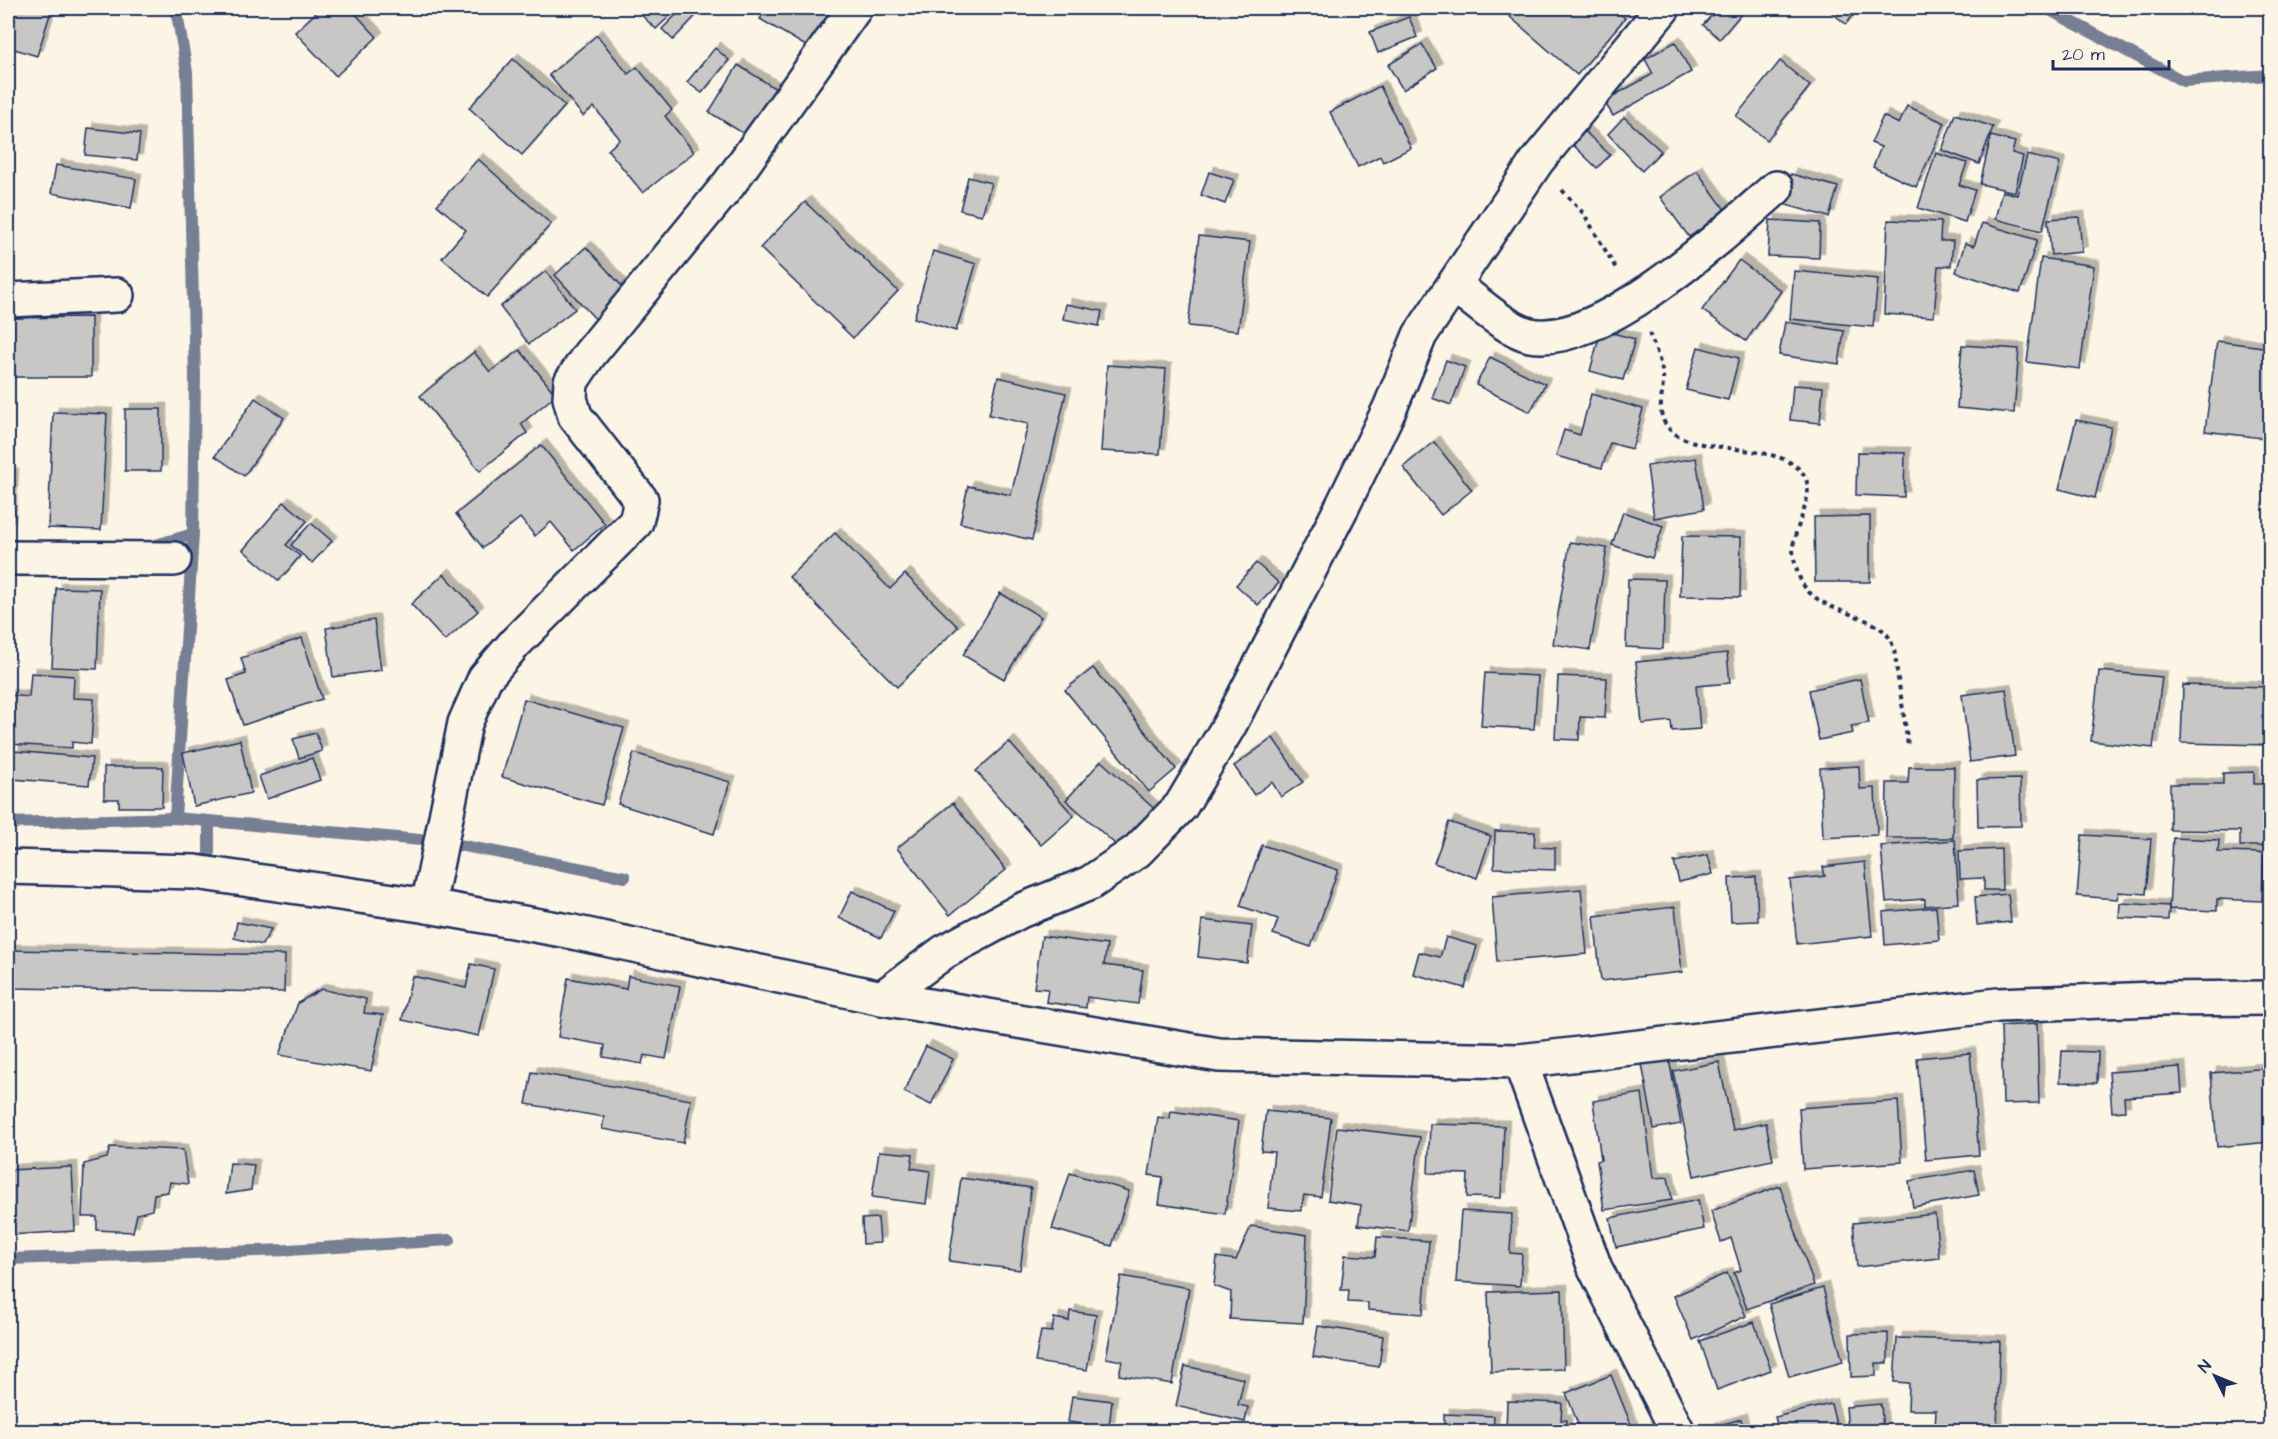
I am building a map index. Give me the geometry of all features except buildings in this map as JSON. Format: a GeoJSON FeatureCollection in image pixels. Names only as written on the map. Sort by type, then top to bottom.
{"type":"FeatureCollection","features":[{"type":"Feature","properties":{"kind":"street"},"geometry":{"type":"LineString","coordinates":[[428,906],[465,723],[485,678],[516,642],[636,522],[641,500],[575,416],[570,398],[571,382],[589,355],[729,184],[855,8]]}},
{"type":"Feature","properties":{"kind":"street"},"geometry":{"type":"LineString","coordinates":[[882,998],[953,947],[1020,911],[1090,883],[1137,851],[1181,806],[1230,724],[1343,505],[1390,408],[1420,335],[1537,161],[1663,8]]}},
{"type":"Feature","properties":{"kind":"street"},"geometry":{"type":"LineString","coordinates":[[1454,285],[1507,324],[1528,334],[1550,337],[1586,327],[1634,301],[1711,246],[1776,188]]}},
{"type":"Feature","properties":{"kind":"street"},"geometry":{"type":"LineString","coordinates":[[8,300],[117,295]]}},
{"type":"Feature","properties":{"kind":"street"},"geometry":{"type":"LineString","coordinates":[[8,558],[174,559]]}},
{"type":"Feature","properties":{"kind":"street"},"geometry":{"type":"LineString","coordinates":[[8,867],[195,872],[428,906],[568,931],[882,998],[1219,1055],[1520,1061],[1998,1005],[2154,999],[2271,998]]}},
{"type":"Feature","properties":{"kind":"street"},"geometry":{"type":"LineString","coordinates":[[1520,1061],[1595,1268],[1678,1431]]}},
{"type":"Feature","properties":{"kind":"path"},"geometry":{"type":"LineString","coordinates":[[1537,161],[1584,214],[1634,301],[1650,336],[1663,376],[1661,413],[1666,425],[1675,434],[1702,444],[1778,457],[1793,462],[1804,473],[1808,490],[1793,549],[1799,578],[1814,598],[1848,615],[1876,623],[1890,638],[1895,653],[1908,746]]}},
{"type":"Feature","properties":{"kind":"waterway"},"geometry":{"type":"LineString","coordinates":[[175,818],[193,534],[195,377],[187,72],[176,8]]}},
{"type":"Feature","properties":{"kind":"waterway"},"geometry":{"type":"LineString","coordinates":[[2046,8],[2183,81],[2270,75]]}},
{"type":"Feature","properties":{"kind":"waterway"},"geometry":{"type":"LineString","coordinates":[[149,547],[193,534]]}},
{"type":"Feature","properties":{"kind":"waterway"},"geometry":{"type":"LineString","coordinates":[[8,823],[175,818],[443,842],[625,877]]}},
{"type":"Feature","properties":{"kind":"waterway"},"geometry":{"type":"LineString","coordinates":[[209,821],[209,869],[214,869]]}},
{"type":"Feature","properties":{"kind":"waterway"},"geometry":{"type":"LineString","coordinates":[[8,1259],[288,1250],[450,1240]]}}]}
